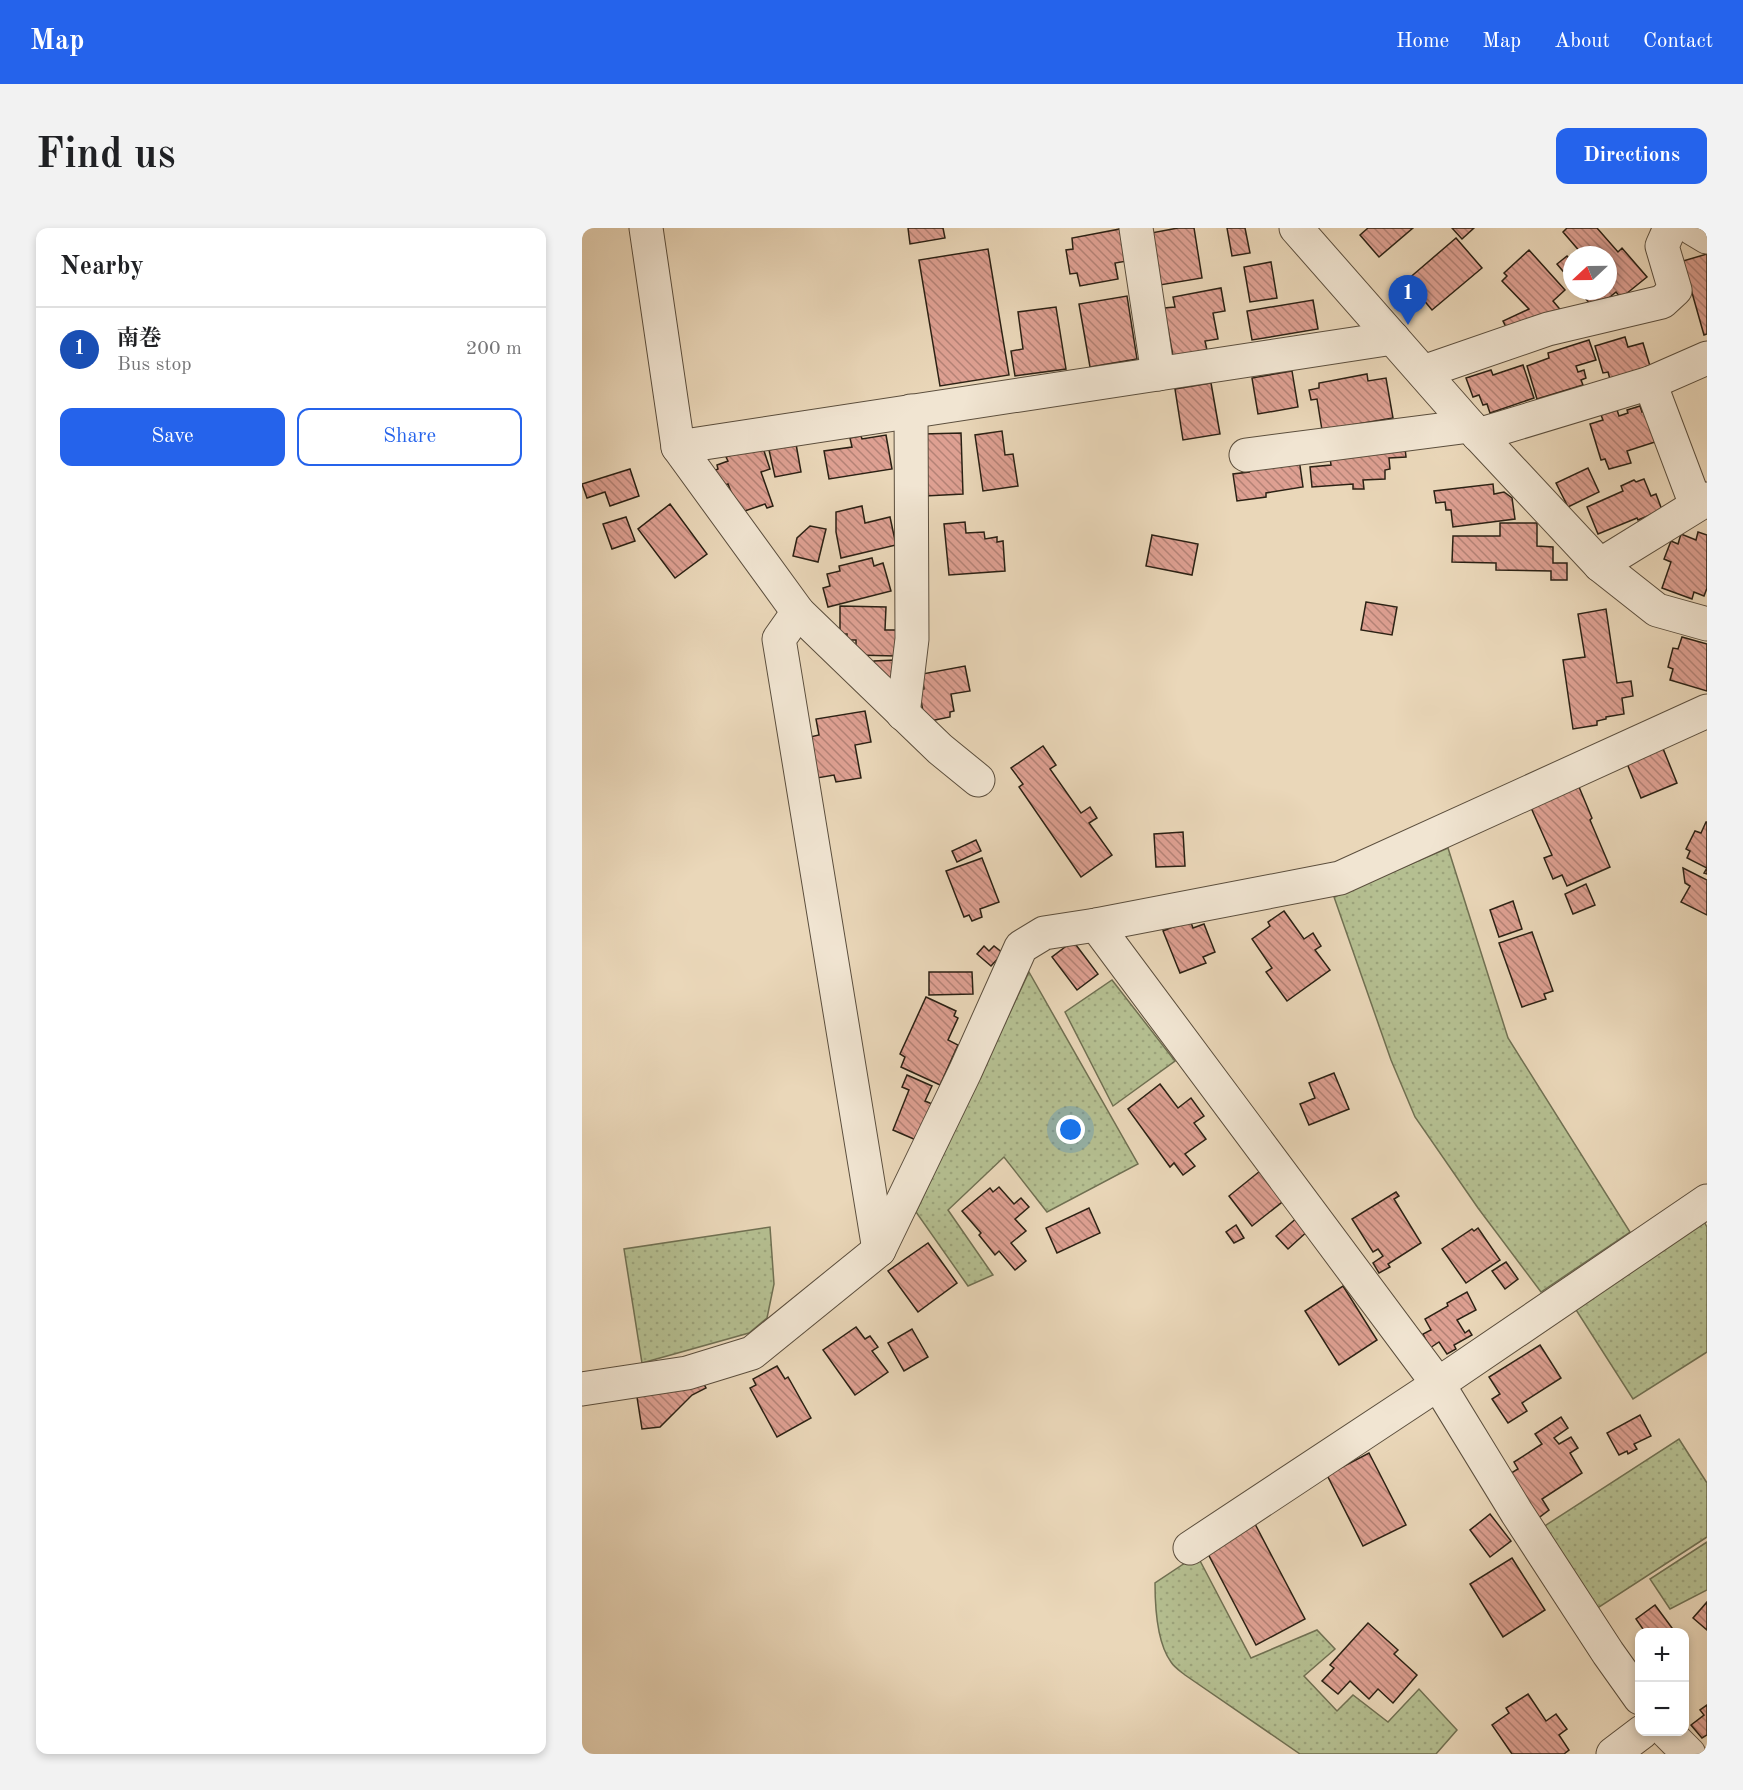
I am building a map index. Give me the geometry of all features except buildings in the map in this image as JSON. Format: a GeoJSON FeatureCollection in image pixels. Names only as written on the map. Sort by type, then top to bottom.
{"type":"FeatureCollection","features":[{"type":"Feature","properties":{"kind":"street"},"geometry":{"type":"LineString","coordinates":[[646,228],[678,447],[798,612],[940,749],[978,780]]}},
{"type":"Feature","properties":{"kind":"street"},"geometry":{"type":"LineString","coordinates":[[1136,228],[1158,374]]}},
{"type":"Feature","properties":{"kind":"street"},"geometry":{"type":"LineString","coordinates":[[1296,228],[1474,431],[1600,565],[1657,610],[1707,624]]}},
{"type":"Feature","properties":{"kind":"street"},"geometry":{"type":"LineString","coordinates":[[1423,372],[1548,328],[1662,302],[1674,290],[1662,246],[1670,228]]}},
{"type":"Feature","properties":{"kind":"street"},"geometry":{"type":"LineString","coordinates":[[1692,228],[1707,237]]}},
{"type":"Feature","properties":{"kind":"street"},"geometry":{"type":"LineString","coordinates":[[678,447],[1393,338]]}},
{"type":"Feature","properties":{"kind":"street"},"geometry":{"type":"LineString","coordinates":[[1246,454],[1474,431],[1650,383],[1707,358]]}},
{"type":"Feature","properties":{"kind":"street"},"geometry":{"type":"LineString","coordinates":[[1600,565],[1701,502],[1650,383]]}},
{"type":"Feature","properties":{"kind":"street"},"geometry":{"type":"LineString","coordinates":[[903,714],[912,639],[911,411]]}},
{"type":"Feature","properties":{"kind":"street"},"geometry":{"type":"LineString","coordinates":[[798,612],[779,639],[879,1250]]}},
{"type":"Feature","properties":{"kind":"street"},"geometry":{"type":"LineString","coordinates":[[582,1389],[687,1373],[752,1353],[879,1250],[965,1072],[1021,947],[1044,933],[1340,878],[1707,711]]}},
{"type":"Feature","properties":{"kind":"street"},"geometry":{"type":"LineString","coordinates":[[1096,925],[1438,1384],[1517,1513],[1635,1691]]}},
{"type":"Feature","properties":{"kind":"street"},"geometry":{"type":"LineString","coordinates":[[1190,1548],[1438,1384],[1707,1201]]}},
{"type":"Feature","properties":{"kind":"street"},"geometry":{"type":"LineString","coordinates":[[1613,1754],[1636,1736]]}},
{"type":"Feature","properties":{"kind":"street"},"geometry":{"type":"LineString","coordinates":[[1672,1736],[1689,1754]]}},
{"type":"Feature","properties":{"kind":"green space"},"geometry":{"type":"Polygon","coordinates":[[[1448,848],[1508,1038],[1630,1232],[1541,1292],[1478,1208],[1415,1117],[1391,1060],[1334,897],[1448,848]]]}},
{"type":"Feature","properties":{"kind":"green space"},"geometry":{"type":"Polygon","coordinates":[[[1029,972],[1138,1164],[1047,1212],[1004,1157],[948,1210],[993,1275],[968,1286],[916,1212],[1029,972]]]}},
{"type":"Feature","properties":{"kind":"green space"},"geometry":{"type":"Polygon","coordinates":[[[1112,980],[1175,1061],[1113,1106],[1065,1012],[1112,980]]]}},
{"type":"Feature","properties":{"kind":"green space"},"geometry":{"type":"Polygon","coordinates":[[[1702,1218],[1707,1227],[1707,1352],[1633,1399],[1571,1302],[1702,1218]]]}},
{"type":"Feature","properties":{"kind":"green space"},"geometry":{"type":"Polygon","coordinates":[[[770,1227],[774,1284],[767,1318],[749,1333],[642,1363],[624,1249],[770,1227]]]}},
{"type":"Feature","properties":{"kind":"green space"},"geometry":{"type":"Polygon","coordinates":[[[1679,1439],[1707,1483],[1707,1537],[1593,1611],[1540,1529],[1679,1439]]]}},
{"type":"Feature","properties":{"kind":"green space"},"geometry":{"type":"Polygon","coordinates":[[[1707,1542],[1707,1590],[1670,1609],[1650,1579],[1707,1542]]]}},
{"type":"Feature","properties":{"kind":"green space"},"geometry":{"type":"Polygon","coordinates":[[[1197,1555],[1251,1658],[1317,1630],[1335,1649],[1304,1676],[1337,1711],[1353,1695],[1388,1722],[1419,1689],[1457,1730],[1436,1754],[1300,1754],[1185,1675],[1174,1666],[1166,1654],[1158,1624],[1155,1583],[1197,1555]]]}},
{"type":"Feature","properties":{"kind":"place","name":"南巻"},"geometry":{"type":"Point","coordinates":[1408,325]}}]}
